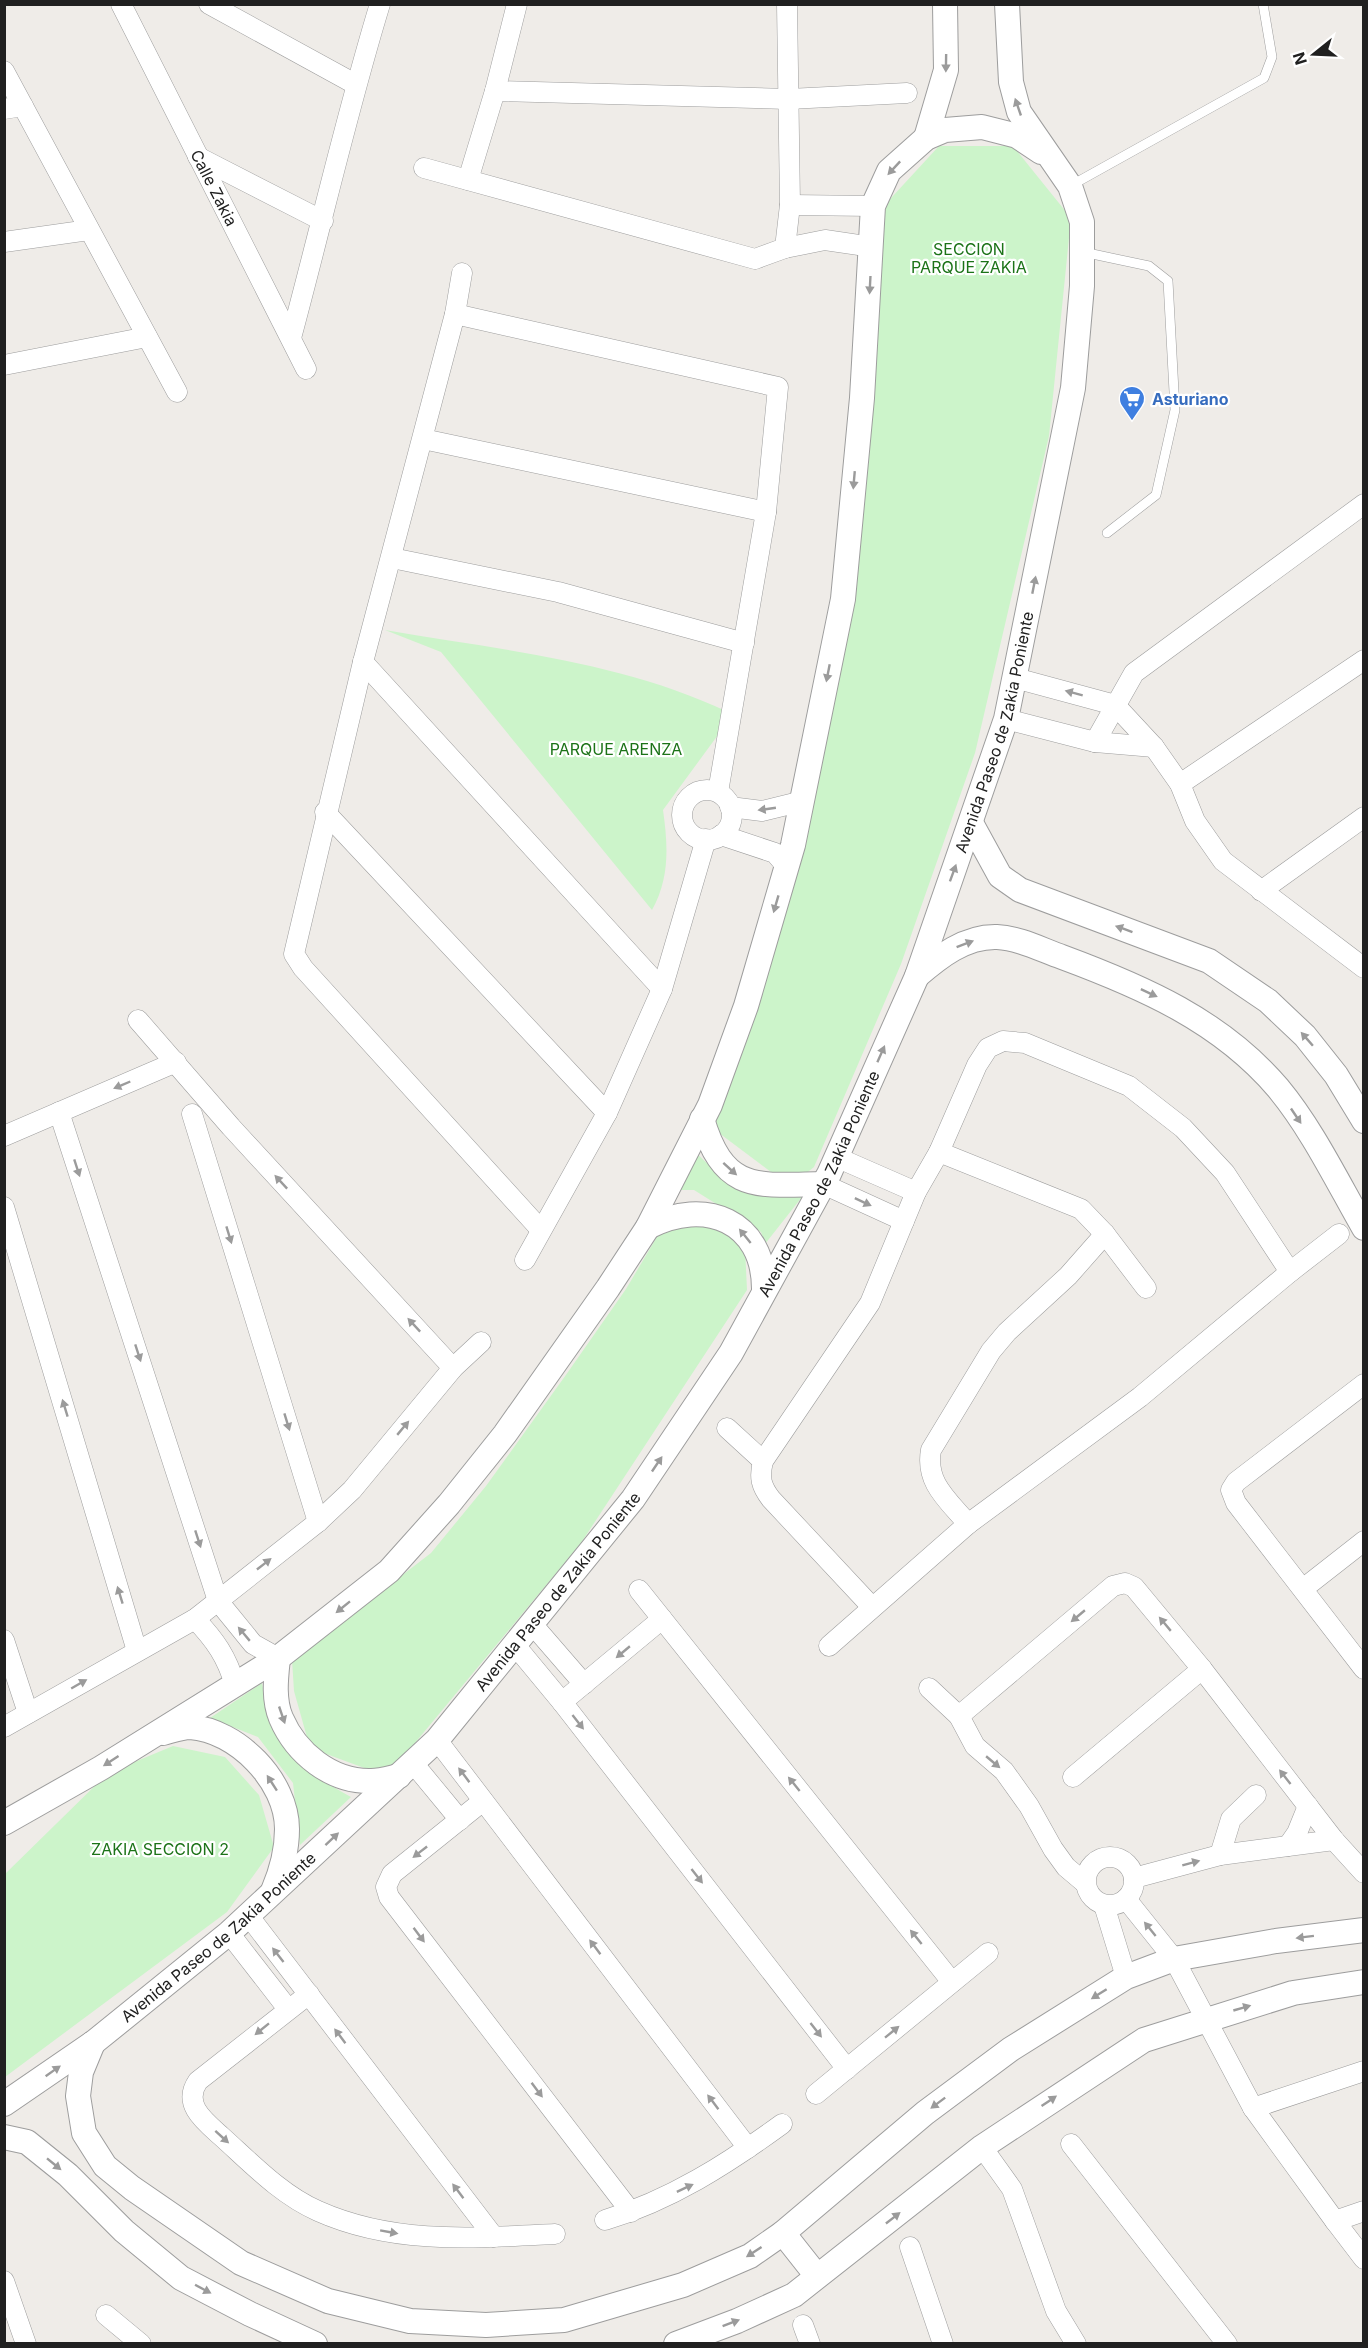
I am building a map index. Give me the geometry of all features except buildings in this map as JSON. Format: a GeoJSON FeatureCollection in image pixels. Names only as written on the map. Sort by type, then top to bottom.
{"type":"FeatureCollection","features":[{"type":"Feature","properties":{"kind":"street","name":"Calle Zakia"},"geometry":{"type":"LineString","coordinates":[[121,4],[306,369]]}},
{"type":"Feature","properties":{"kind":"street"},"geometry":{"type":"LineString","coordinates":[[209,4],[355,84]]}},
{"type":"Feature","properties":{"kind":"street"},"geometry":{"type":"LineString","coordinates":[[291,338],[323,221],[355,84],[380,4]]}},
{"type":"Feature","properties":{"kind":"street"},"geometry":{"type":"LineString","coordinates":[[468,180],[495,91],[517,4]]}},
{"type":"Feature","properties":{"kind":"street"},"geometry":{"type":"LineString","coordinates":[[785,248],[790,205],[787,4]]}},
{"type":"Feature","properties":{"kind":"street"},"geometry":{"type":"LineString","coordinates":[[926,138],[946,70],[945,4]]}},
{"type":"Feature","properties":{"kind":"street","name":"Avenida Paseo de Zakia Poniente"},"geometry":{"type":"LineString","coordinates":[[4,2104],[93,2043],[229,1933],[437,1740],[633,1499],[709,1389],[754,1313],[764,1289],[836,1157],[916,976],[1006,719],[1073,388],[1082,286],[1082,222],[1070,186],[1019,112],[1011,81],[1007,4]]}},
{"type":"Feature","properties":{"kind":"street"},"geometry":{"type":"LineString","coordinates":[[4,71],[14,107],[89,230],[177,392]]}},
{"type":"Feature","properties":{"kind":"street"},"geometry":{"type":"LineString","coordinates":[[495,91],[789,99],[907,93]]}},
{"type":"Feature","properties":{"kind":"street"},"geometry":{"type":"LineString","coordinates":[[8,1824],[278,1658],[389,1570],[449,1504],[526,1405],[609,1288],[648,1227],[710,1105],[746,1006],[787,867],[803,801],[843,599],[862,398],[873,206],[889,171],[926,138],[945,130],[982,127],[1017,136],[1048,157]]}},
{"type":"Feature","properties":{"kind":"street"},"geometry":{"type":"LineString","coordinates":[[198,157],[323,221]]}},
{"type":"Feature","properties":{"kind":"street"},"geometry":{"type":"LineString","coordinates":[[424,168],[755,259],[785,248],[825,240],[872,247]]}},
{"type":"Feature","properties":{"kind":"street"},"geometry":{"type":"LineString","coordinates":[[790,205],[873,206]]}},
{"type":"Feature","properties":{"kind":"street"},"geometry":{"type":"LineString","coordinates":[[4,242],[89,230]]}},
{"type":"Feature","properties":{"kind":"street"},"geometry":{"type":"LineString","coordinates":[[462,273],[455,314],[325,812],[294,954],[303,968],[541,1230]]}},
{"type":"Feature","properties":{"kind":"street"},"geometry":{"type":"LineString","coordinates":[[455,314],[778,387],[766,513],[744,643],[724,800],[731,817],[728,827],[714,837],[662,989],[607,1113],[525,1260]]}},
{"type":"Feature","properties":{"kind":"street"},"geometry":{"type":"LineString","coordinates":[[4,365],[147,337]]}},
{"type":"Feature","properties":{"kind":"street"},"geometry":{"type":"LineString","coordinates":[[423,439],[766,513]]}},
{"type":"Feature","properties":{"kind":"street"},"geometry":{"type":"LineString","coordinates":[[1095,742],[1134,673],[1364,504]]}},
{"type":"Feature","properties":{"kind":"street"},"geometry":{"type":"LineString","coordinates":[[392,558],[558,592],[744,643]]}},
{"type":"Feature","properties":{"kind":"street"},"geometry":{"type":"LineString","coordinates":[[1180,784],[1364,660]]}},
{"type":"Feature","properties":{"kind":"street"},"geometry":{"type":"LineString","coordinates":[[363,662],[662,989]]}},
{"type":"Feature","properties":{"kind":"street"},"geometry":{"type":"LineString","coordinates":[[1015,678],[1115,705],[1154,747],[1180,784],[1195,821],[1223,861],[1364,968]]}},
{"type":"Feature","properties":{"kind":"street"},"geometry":{"type":"LineString","coordinates":[[1006,719],[1095,742],[1154,747]]}},
{"type":"Feature","properties":{"kind":"street"},"geometry":{"type":"LineString","coordinates":[[787,867],[776,854],[689,832],[683,823],[684,804],[699,791],[762,811],[803,801]]}},
{"type":"Feature","properties":{"kind":"street"},"geometry":{"type":"LineString","coordinates":[[325,812],[607,1113]]}},
{"type":"Feature","properties":{"kind":"street"},"geometry":{"type":"LineString","coordinates":[[1261,891],[1364,817]]}},
{"type":"Feature","properties":{"kind":"street"},"geometry":{"type":"LineString","coordinates":[[971,823],[1000,876],[1020,890],[1209,961],[1268,1001],[1305,1036],[1336,1075],[1364,1121]]}},
{"type":"Feature","properties":{"kind":"street"},"geometry":{"type":"LineString","coordinates":[[916,976],[944,953],[970,941],[996,937],[1019,942],[1107,974],[1192,1014],[1239,1049],[1278,1088],[1322,1153],[1364,1228]]}},
{"type":"Feature","properties":{"kind":"street"},"geometry":{"type":"LineString","coordinates":[[138,1020],[231,1127],[453,1368]]}},
{"type":"Feature","properties":{"kind":"street"},"geometry":{"type":"LineString","coordinates":[[873,1607],[763,1488],[759,1476],[763,1461],[870,1303],[916,1192],[939,1152],[977,1065],[988,1048],[1003,1041],[1025,1043],[1129,1086],[1183,1128],[1225,1173],[1290,1272]]}},
{"type":"Feature","properties":{"kind":"street"},"geometry":{"type":"LineString","coordinates":[[4,1136],[176,1062]]}},
{"type":"Feature","properties":{"kind":"street"},"geometry":{"type":"LineString","coordinates":[[59,1112],[218,1601],[253,1644],[278,1658]]}},
{"type":"Feature","properties":{"kind":"street"},"geometry":{"type":"LineString","coordinates":[[192,1114],[318,1522]]}},
{"type":"Feature","properties":{"kind":"street"},"geometry":{"type":"LineString","coordinates":[[702,1119],[718,1158],[733,1174],[766,1186],[823,1184],[903,1221]]}},
{"type":"Feature","properties":{"kind":"street"},"geometry":{"type":"LineString","coordinates":[[200,1139],[231,1127]]}},
{"type":"Feature","properties":{"kind":"street"},"geometry":{"type":"LineString","coordinates":[[939,1152],[1081,1209],[1105,1234],[1146,1288]]}},
{"type":"Feature","properties":{"kind":"street"},"geometry":{"type":"LineString","coordinates":[[836,1157],[916,1192]]}},
{"type":"Feature","properties":{"kind":"street"},"geometry":{"type":"LineString","coordinates":[[4,1207],[137,1651]]}},
{"type":"Feature","properties":{"kind":"street"},"geometry":{"type":"LineString","coordinates":[[648,1227],[677,1214],[704,1213],[729,1220],[744,1233],[760,1260],[764,1270],[764,1289]]}},
{"type":"Feature","properties":{"kind":"street"},"geometry":{"type":"LineString","coordinates":[[968,1524],[932,1477],[928,1466],[931,1450],[991,1351],[1007,1332],[1068,1276],[1105,1234]]}},
{"type":"Feature","properties":{"kind":"street"},"geometry":{"type":"LineString","coordinates":[[829,1646],[968,1524],[1140,1397],[1339,1234]]}},
{"type":"Feature","properties":{"kind":"street"},"geometry":{"type":"LineString","coordinates":[[4,1727],[195,1619],[318,1522],[352,1490],[453,1368],[481,1342]]}},
{"type":"Feature","properties":{"kind":"street"},"geometry":{"type":"LineString","coordinates":[[1364,1384],[1236,1482],[1231,1490],[1236,1503],[1304,1588],[1364,1670]]}},
{"type":"Feature","properties":{"kind":"street"},"geometry":{"type":"LineString","coordinates":[[727,1428],[763,1461]]}},
{"type":"Feature","properties":{"kind":"street"},"geometry":{"type":"LineString","coordinates":[[1304,1588],[1364,1541]]}},
{"type":"Feature","properties":{"kind":"street"},"geometry":{"type":"LineString","coordinates":[[959,1716],[1113,1586],[1125,1583],[1134,1587],[1202,1669],[1334,1840],[1364,1873]]}},
{"type":"Feature","properties":{"kind":"street"},"geometry":{"type":"LineString","coordinates":[[639,1590],[952,1982]]}},
{"type":"Feature","properties":{"kind":"street"},"geometry":{"type":"LineString","coordinates":[[195,1619],[218,1644],[229,1663],[235,1685]]}},
{"type":"Feature","properties":{"kind":"street"},"geometry":{"type":"LineString","coordinates":[[562,1702],[662,1619]]}},
{"type":"Feature","properties":{"kind":"street"},"geometry":{"type":"LineString","coordinates":[[532,1624],[584,1684]]}},
{"type":"Feature","properties":{"kind":"street"},"geometry":{"type":"LineString","coordinates":[[4,1640],[28,1713]]}},
{"type":"Feature","properties":{"kind":"street"},"geometry":{"type":"LineString","coordinates":[[514,1644],[562,1702],[847,2069]]}},
{"type":"Feature","properties":{"kind":"street"},"geometry":{"type":"LineString","coordinates":[[278,1658],[275,1688],[280,1717],[297,1746],[309,1758],[341,1777],[370,1781],[406,1770],[460,1820]]}},
{"type":"Feature","properties":{"kind":"street"},"geometry":{"type":"LineString","coordinates":[[1073,1778],[1202,1669]]}},
{"type":"Feature","properties":{"kind":"street"},"geometry":{"type":"LineString","coordinates":[[929,1688],[959,1716],[975,1746],[1004,1771],[1029,1806],[1053,1849],[1066,1867],[1085,1883],[1091,1897],[1104,1905],[1116,1905],[1126,1899],[1133,1890],[1134,1878],[1128,1864],[1115,1856],[1100,1857],[1088,1868],[1085,1883]]}},
{"type":"Feature","properties":{"kind":"street"},"geometry":{"type":"LineString","coordinates":[[150,1736],[189,1727],[225,1737],[256,1759],[277,1790],[287,1826],[284,1864],[269,1898]]}},
{"type":"Feature","properties":{"kind":"street"},"geometry":{"type":"LineString","coordinates":[[437,1740],[748,2148]]}},
{"type":"Feature","properties":{"kind":"street"},"geometry":{"type":"LineString","coordinates":[[1220,1855],[1231,1819],[1256,1796]]}},
{"type":"Feature","properties":{"kind":"street"},"geometry":{"type":"LineString","coordinates":[[483,1801],[392,1874],[386,1887],[389,1896],[632,2212]]}},
{"type":"Feature","properties":{"kind":"street"},"geometry":{"type":"LineString","coordinates":[[1288,1846],[1297,1833],[1308,1806]]}},
{"type":"Feature","properties":{"kind":"street"},"geometry":{"type":"LineString","coordinates":[[1134,1878],[1220,1855],[1334,1840]]}},
{"type":"Feature","properties":{"kind":"street"},"geometry":{"type":"LineString","coordinates":[[1126,1899],[1174,1959],[1253,2108],[1364,2259]]}},
{"type":"Feature","properties":{"kind":"street"},"geometry":{"type":"LineString","coordinates":[[1104,1905],[1126,1977]]}},
{"type":"Feature","properties":{"kind":"street"},"geometry":{"type":"LineString","coordinates":[[248,1916],[494,2237]]}},
{"type":"Feature","properties":{"kind":"street"},"geometry":{"type":"LineString","coordinates":[[93,2043],[81,2072],[78,2096],[84,2133],[105,2166],[132,2188],[241,2263],[328,2301],[410,2321],[486,2325],[564,2320],[705,2276],[750,2256],[783,2233],[925,2113],[1011,2049],[1126,1977],[1174,1959],[1276,1941],[1364,1930]]}},
{"type":"Feature","properties":{"kind":"street"},"geometry":{"type":"LineString","coordinates":[[229,1933],[288,2009]]}},
{"type":"Feature","properties":{"kind":"street"},"geometry":{"type":"LineString","coordinates":[[816,2094],[988,1953]]}},
{"type":"Feature","properties":{"kind":"street"},"geometry":{"type":"LineString","coordinates":[[676,2343],[737,2321],[794,2295],[982,2147],[1144,2040],[1207,2018],[1293,1993],[1364,1982]]}},
{"type":"Feature","properties":{"kind":"street"},"geometry":{"type":"LineString","coordinates":[[309,1994],[198,2081],[191,2091],[192,2103],[205,2122],[276,2184],[317,2211],[383,2231],[440,2239],[555,2234]]}},
{"type":"Feature","properties":{"kind":"street"},"geometry":{"type":"LineString","coordinates":[[1253,2108],[1364,2071]]}},
{"type":"Feature","properties":{"kind":"street"},"geometry":{"type":"LineString","coordinates":[[606,2220],[632,2212],[698,2182],[782,2124]]}},
{"type":"Feature","properties":{"kind":"street"},"geometry":{"type":"LineString","coordinates":[[4,2136],[27,2142],[68,2175],[124,2231],[181,2278],[250,2314],[315,2343]]}},
{"type":"Feature","properties":{"kind":"street"},"geometry":{"type":"LineString","coordinates":[[1071,2144],[1227,2343]]}},
{"type":"Feature","properties":{"kind":"street"},"geometry":{"type":"LineString","coordinates":[[982,2147],[1012,2189],[1056,2311],[1076,2343]]}},
{"type":"Feature","properties":{"kind":"street"},"geometry":{"type":"LineString","coordinates":[[1335,2221],[1364,2211]]}},
{"type":"Feature","properties":{"kind":"street"},"geometry":{"type":"LineString","coordinates":[[783,2233],[817,2276]]}},
{"type":"Feature","properties":{"kind":"street"},"geometry":{"type":"LineString","coordinates":[[910,2247],[943,2343]]}},
{"type":"Feature","properties":{"kind":"street"},"geometry":{"type":"LineString","coordinates":[[4,2281],[26,2343]]}},
{"type":"Feature","properties":{"kind":"street"},"geometry":{"type":"LineString","coordinates":[[106,2315],[141,2343]]}},
{"type":"Feature","properties":{"kind":"street"},"geometry":{"type":"LineString","coordinates":[[803,2325],[810,2343]]}},
{"type":"Feature","properties":{"kind":"lane"},"geometry":{"type":"LineString","coordinates":[[1070,186],[1264,78],[1272,57],[1263,4]]}},
{"type":"Feature","properties":{"kind":"lane"},"geometry":{"type":"LineString","coordinates":[[1082,252],[1149,266],[1168,282],[1175,410],[1156,495],[1107,533]]}},
{"type":"Feature","properties":{"kind":"green space","name":"SECCION PARQUE ZAKIA"},"geometry":{"type":"Polygon","coordinates":[[[939,146],[1013,146],[1071,218],[1049,436],[975,753],[901,964],[814,1167],[798,1180],[779,1178],[711,1127],[855,594],[880,210],[939,146]]]}},
{"type":"Feature","properties":{"kind":"green space","name":"PARQUE ARENZA"},"geometry":{"type":"Polygon","coordinates":[[[385,630],[516,651],[603,669],[645,680],[728,712],[726,724],[663,810],[666,836],[665,874],[652,910],[441,652],[385,630]]]}},
{"type":"Feature","properties":{"kind":"green space"},"geometry":{"type":"Polygon","coordinates":[[[692,1149],[734,1184],[761,1194],[793,1191],[813,1183],[765,1244],[761,1232],[694,1190],[677,1190],[692,1149]]]}},
{"type":"Feature","properties":{"kind":"green space"},"geometry":{"type":"Polygon","coordinates":[[[705,1220],[745,1248],[747,1290],[581,1543],[395,1767],[367,1769],[310,1748],[294,1691],[292,1660],[431,1553],[486,1486],[568,1372],[626,1289],[664,1225],[705,1220]]]}},
{"type":"Feature","properties":{"kind":"green space"},"geometry":{"type":"Polygon","coordinates":[[[262,1683],[269,1720],[286,1748],[305,1767],[351,1797],[300,1845],[293,1783],[258,1737],[210,1718],[262,1683]]]}},
{"type":"Feature","properties":{"kind":"green space","name":"ZAKIA SECCION 2"},"geometry":{"type":"Polygon","coordinates":[[[173,1746],[225,1757],[259,1795],[274,1847],[227,1912],[5,2077],[5,1874],[108,1773],[173,1746]]]}},
{"type":"Feature","properties":{"kind":"place","name":"Asturiano"},"geometry":{"type":"Point","coordinates":[1132,422]}}]}
